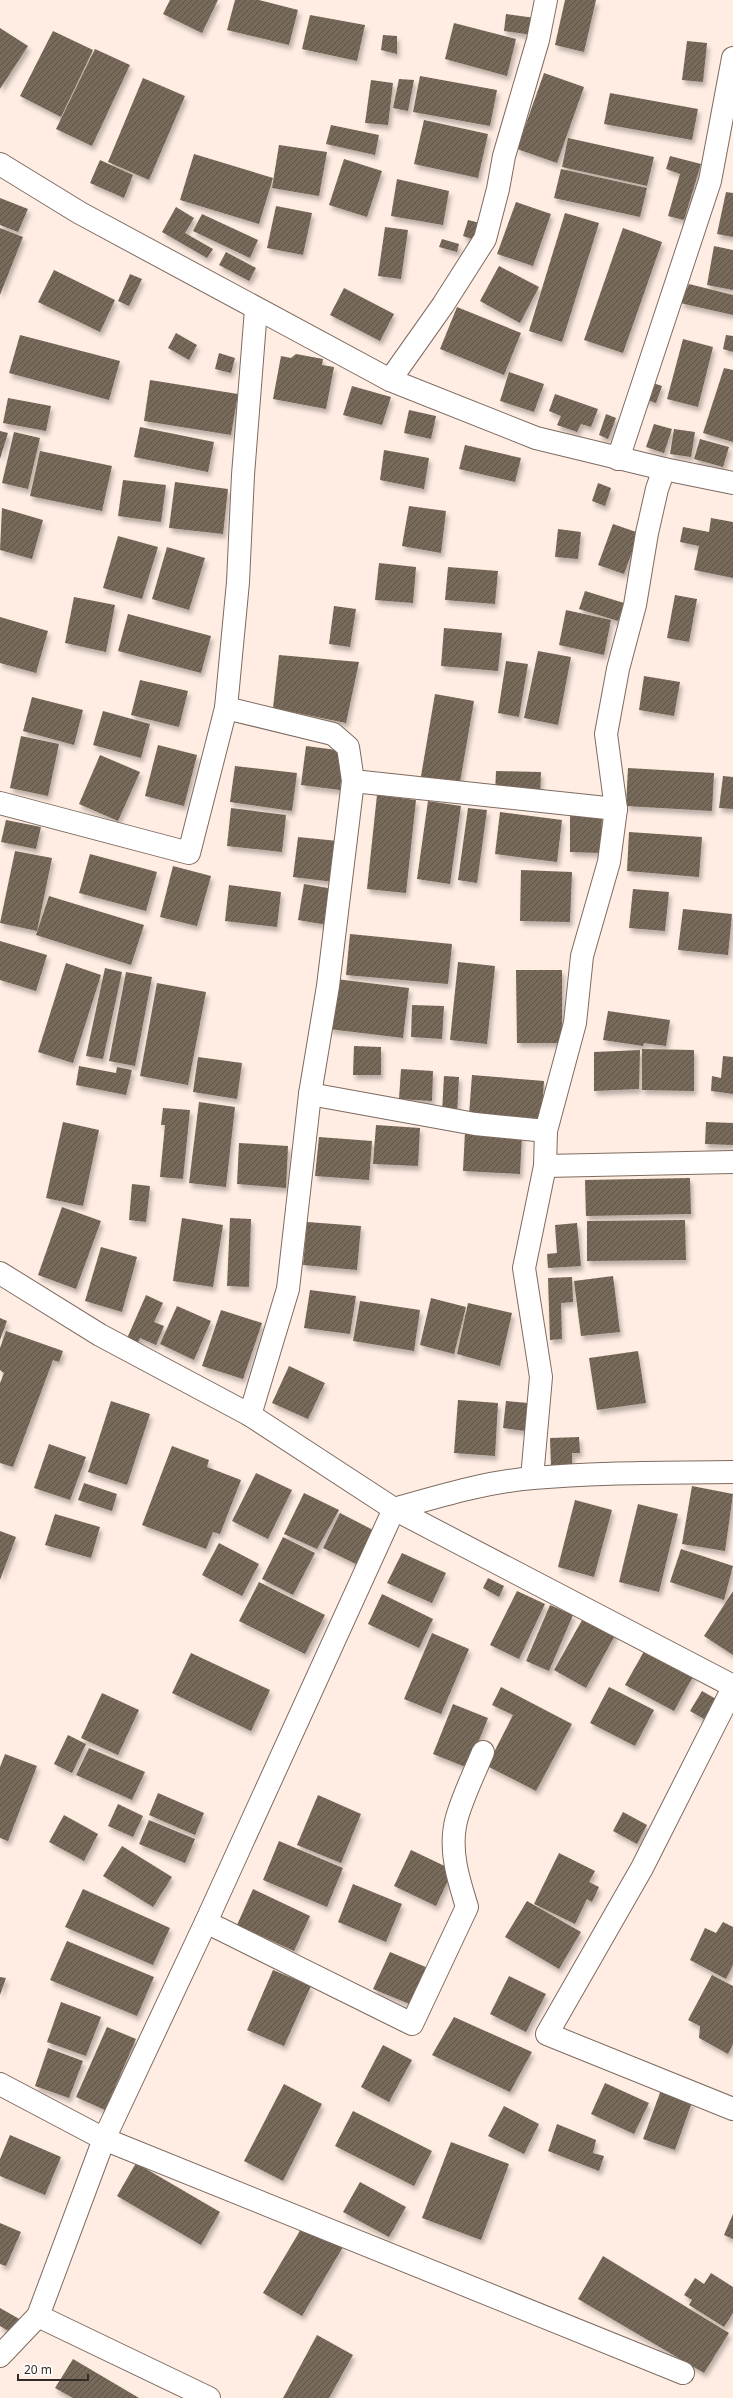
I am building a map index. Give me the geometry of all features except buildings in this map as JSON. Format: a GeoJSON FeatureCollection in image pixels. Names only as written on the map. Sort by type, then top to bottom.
{"type":"FeatureCollection","features":[{"type":"Feature","properties":{"kind":"street"},"geometry":{"type":"LineString","coordinates":[[390,380],[443,305],[485,239],[498,189],[504,156],[538,40],[546,0]]}},
{"type":"Feature","properties":{"kind":"street"},"geometry":{"type":"LineString","coordinates":[[618,458],[710,181],[733,58]]}},
{"type":"Feature","properties":{"kind":"street"},"geometry":{"type":"LineString","coordinates":[[0,164],[80,212],[256,309],[390,380],[536,438],[664,469],[733,483]]}},
{"type":"Feature","properties":{"kind":"street"},"geometry":{"type":"LineString","coordinates":[[0,803],[189,853],[226,708],[238,582],[243,475],[256,309]]}},
{"type":"Feature","properties":{"kind":"street"},"geometry":{"type":"LineString","coordinates":[[532,1478],[541,1377],[524,1268],[544,1166],[546,1131],[575,1023],[582,956],[609,862],[616,809],[606,734],[618,669],[636,605],[649,526],[657,489],[664,469]]}},
{"type":"Feature","properties":{"kind":"street"},"geometry":{"type":"LineString","coordinates":[[226,708],[333,734],[348,746],[353,782],[328,986],[310,1094],[288,1289],[250,1415]]}},
{"type":"Feature","properties":{"kind":"street"},"geometry":{"type":"LineString","coordinates":[[353,782],[616,809]]}},
{"type":"Feature","properties":{"kind":"street"},"geometry":{"type":"LineString","coordinates":[[310,1094],[475,1124],[546,1131]]}},
{"type":"Feature","properties":{"kind":"street"},"geometry":{"type":"LineString","coordinates":[[544,1166],[733,1162]]}},
{"type":"Feature","properties":{"kind":"street"},"geometry":{"type":"LineString","coordinates":[[0,1272],[100,1335],[250,1415],[394,1509],[733,1687],[642,1868],[547,2034],[733,2109]]}},
{"type":"Feature","properties":{"kind":"street"},"geometry":{"type":"LineString","coordinates":[[394,1509],[463,1490],[532,1478],[632,1473],[733,1472]]}},
{"type":"Feature","properties":{"kind":"street"},"geometry":{"type":"LineString","coordinates":[[0,2356],[38,2316],[104,2139],[206,1922],[394,1509]]}},
{"type":"Feature","properties":{"kind":"street"},"geometry":{"type":"LineString","coordinates":[[206,1922],[412,2024],[467,1907],[459,1881],[454,1849],[455,1825],[483,1752]]}},
{"type":"Feature","properties":{"kind":"street"},"geometry":{"type":"LineString","coordinates":[[0,2084],[104,2139],[683,2372]]}},
{"type":"Feature","properties":{"kind":"street"},"geometry":{"type":"LineString","coordinates":[[38,2316],[209,2398]]}}]}
